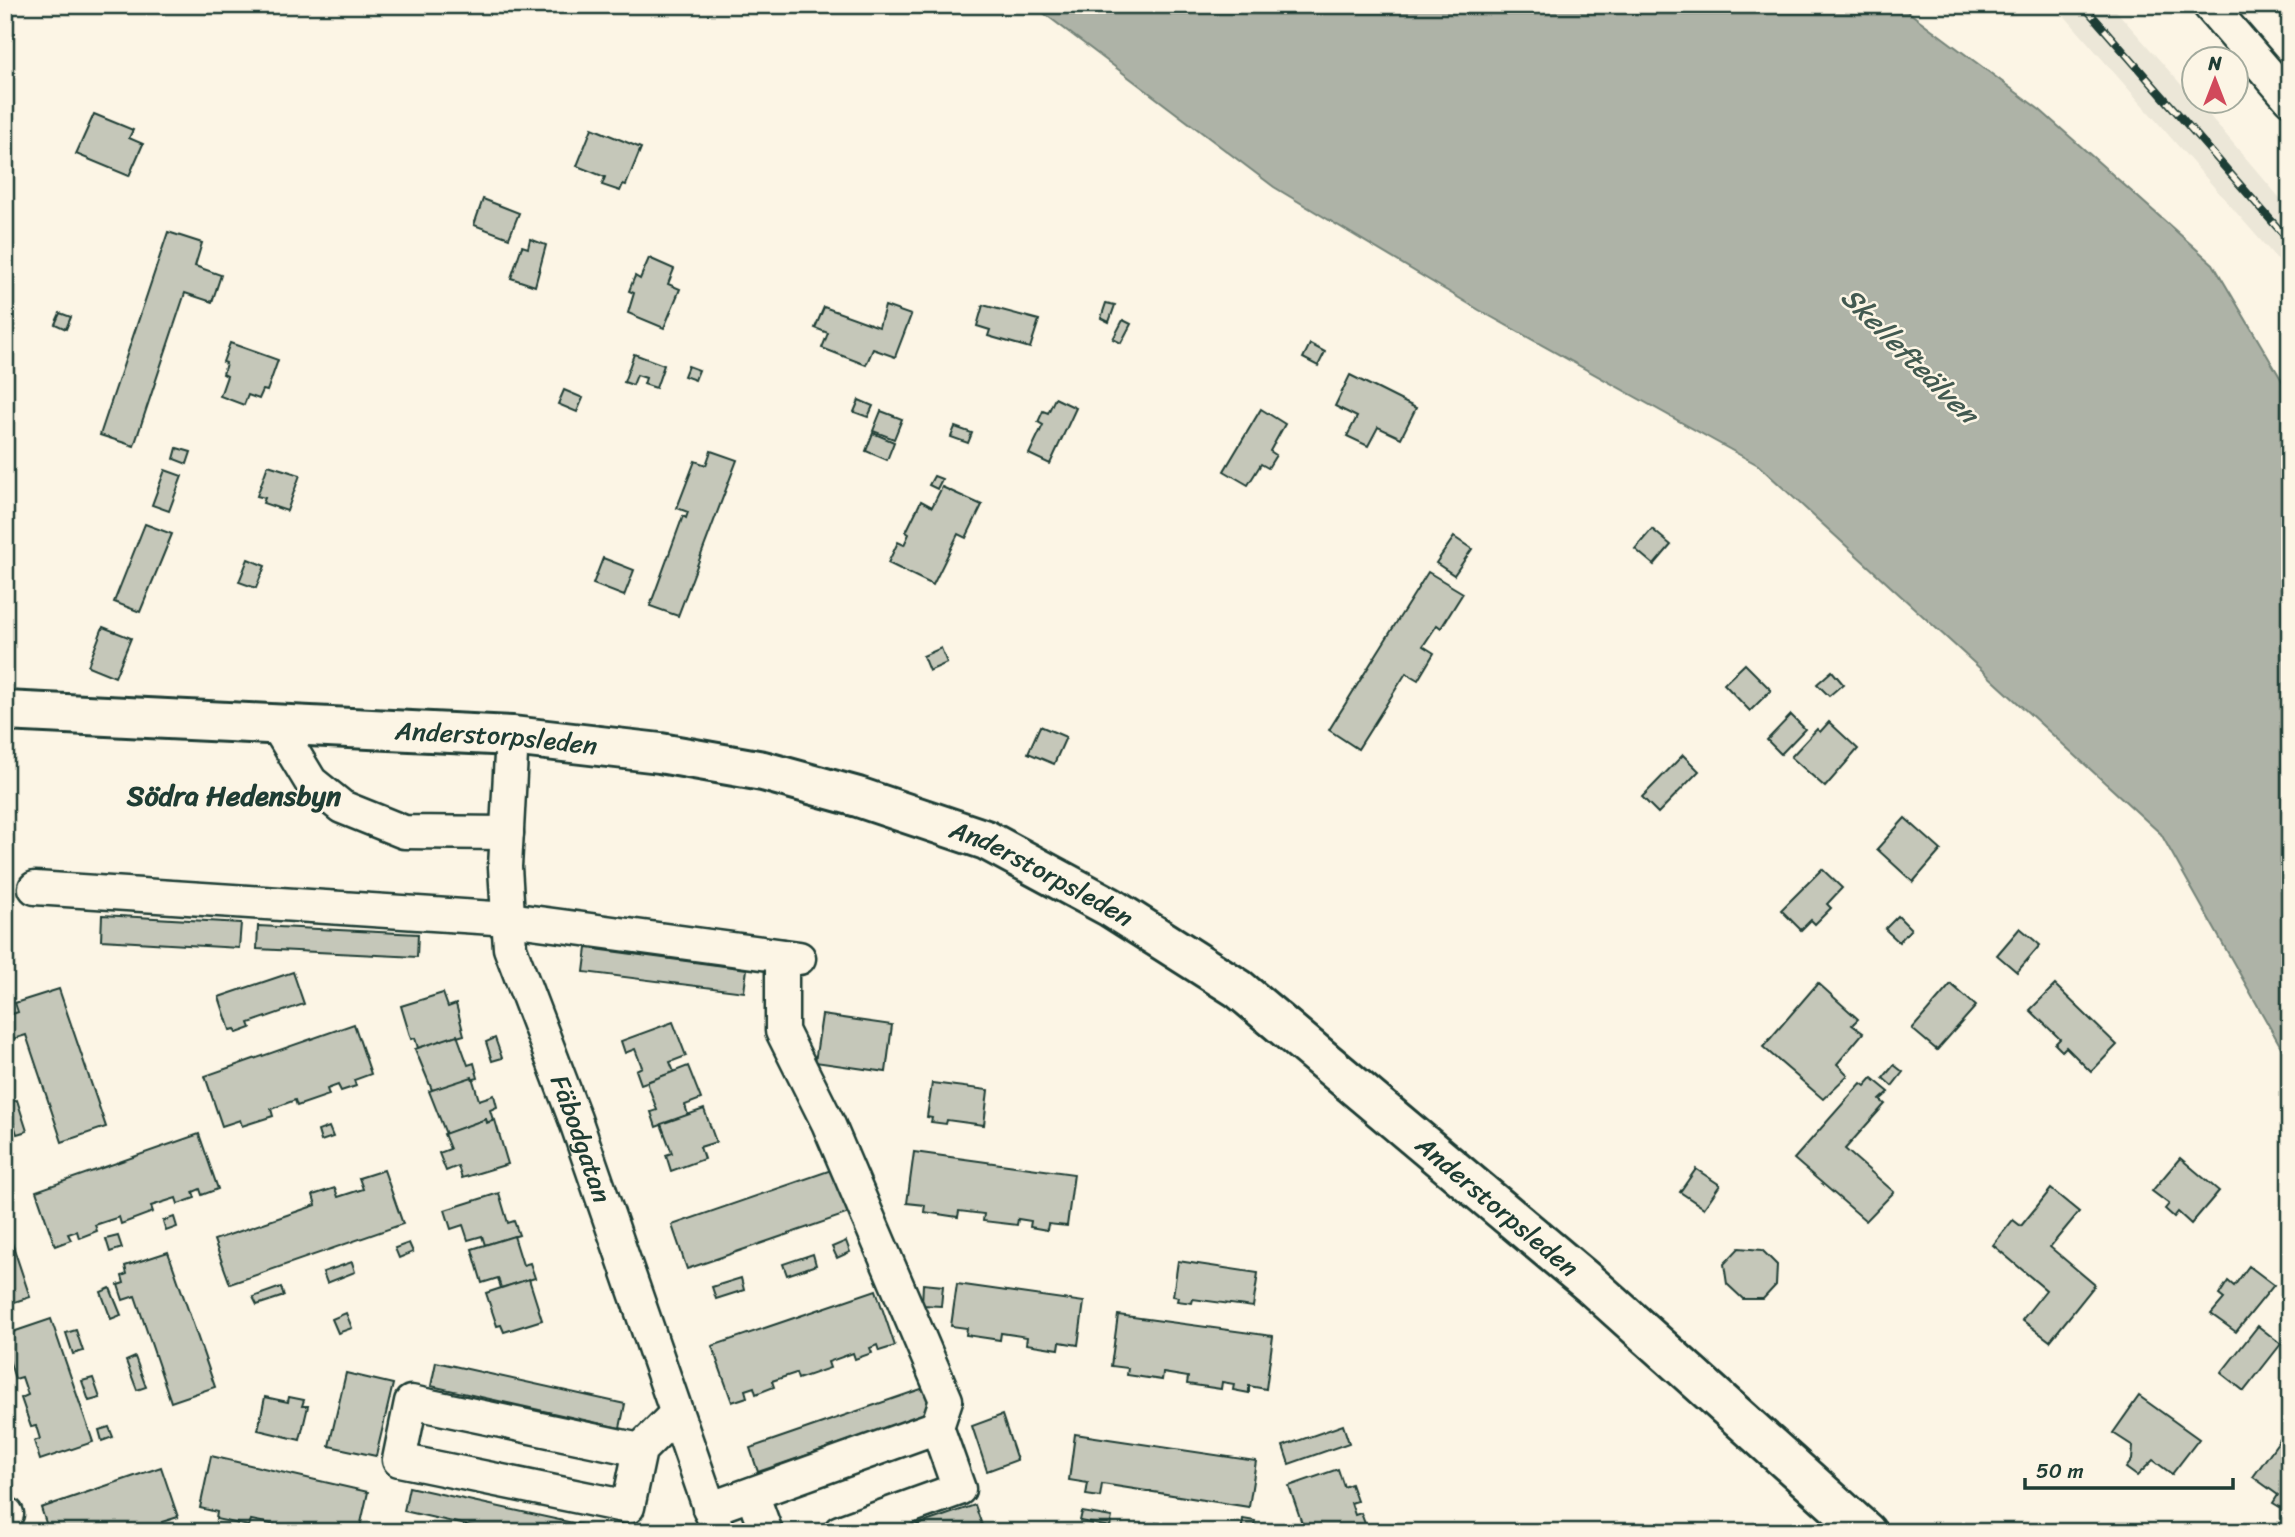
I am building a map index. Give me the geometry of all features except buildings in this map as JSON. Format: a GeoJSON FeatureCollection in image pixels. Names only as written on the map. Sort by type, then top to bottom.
{"type":"FeatureCollection","features":[{"type":"Feature","properties":{"kind":"main road","name":"Anderstorpsleden"},"geometry":{"type":"LineString","coordinates":[[5,711],[512,736],[660,752],[763,771],[858,797],[986,840],[1110,907],[1239,989],[1591,1286],[1866,1532]]}},
{"type":"Feature","properties":{"kind":"street"},"geometry":{"type":"LineString","coordinates":[[2209,5],[2290,99]]}},
{"type":"Feature","properties":{"kind":"street"},"geometry":{"type":"LineString","coordinates":[[276,724],[311,782],[342,807],[404,832],[506,833]]}},
{"type":"Feature","properties":{"kind":"street","name":"Fäbodgatan"},"geometry":{"type":"LineString","coordinates":[[512,736],[506,833],[510,948],[576,1119],[714,1520]]}},
{"type":"Feature","properties":{"kind":"street"},"geometry":{"type":"LineString","coordinates":[[35,888],[509,919],[791,957],[782,1031],[828,1123],[946,1400],[937,1427],[959,1489],[840,1532]]}},
{"type":"Feature","properties":{"kind":"street"},"geometry":{"type":"LineString","coordinates":[[640,1450],[411,1402],[399,1460],[628,1507],[640,1450],[676,1414]]}},
{"type":"Feature","properties":{"kind":"street"},"geometry":{"type":"LineString","coordinates":[[714,1520],[752,1493],[937,1427]]}},
{"type":"Feature","properties":{"kind":"street"},"geometry":{"type":"LineString","coordinates":[[752,1493],[766,1532]]}},
{"type":"Feature","properties":{"kind":"shaded area"},"geometry":{"type":"Polygon","coordinates":[[[2055,5],[2111,5],[2180,83],[2180,116],[2210,116],[2290,210],[2290,274],[2055,5]]]}},
{"type":"Feature","properties":{"kind":"water","name":"Skellefteälven"},"geometry":{"type":"Polygon","coordinates":[[[1033,5],[1899,5],[2040,110],[2213,264],[2290,394],[2290,1063],[2161,834],[1758,465],[1479,310],[1274,187],[1033,5]]]}},
{"type":"Feature","properties":{"kind":"railway"},"geometry":{"type":"LineString","coordinates":[[2083,5],[2290,242]]}},
{"type":"Feature","properties":{"kind":"district","name":"Södra Hedensbyn"},"geometry":{"type":"Point","coordinates":[234,795]}}]}
